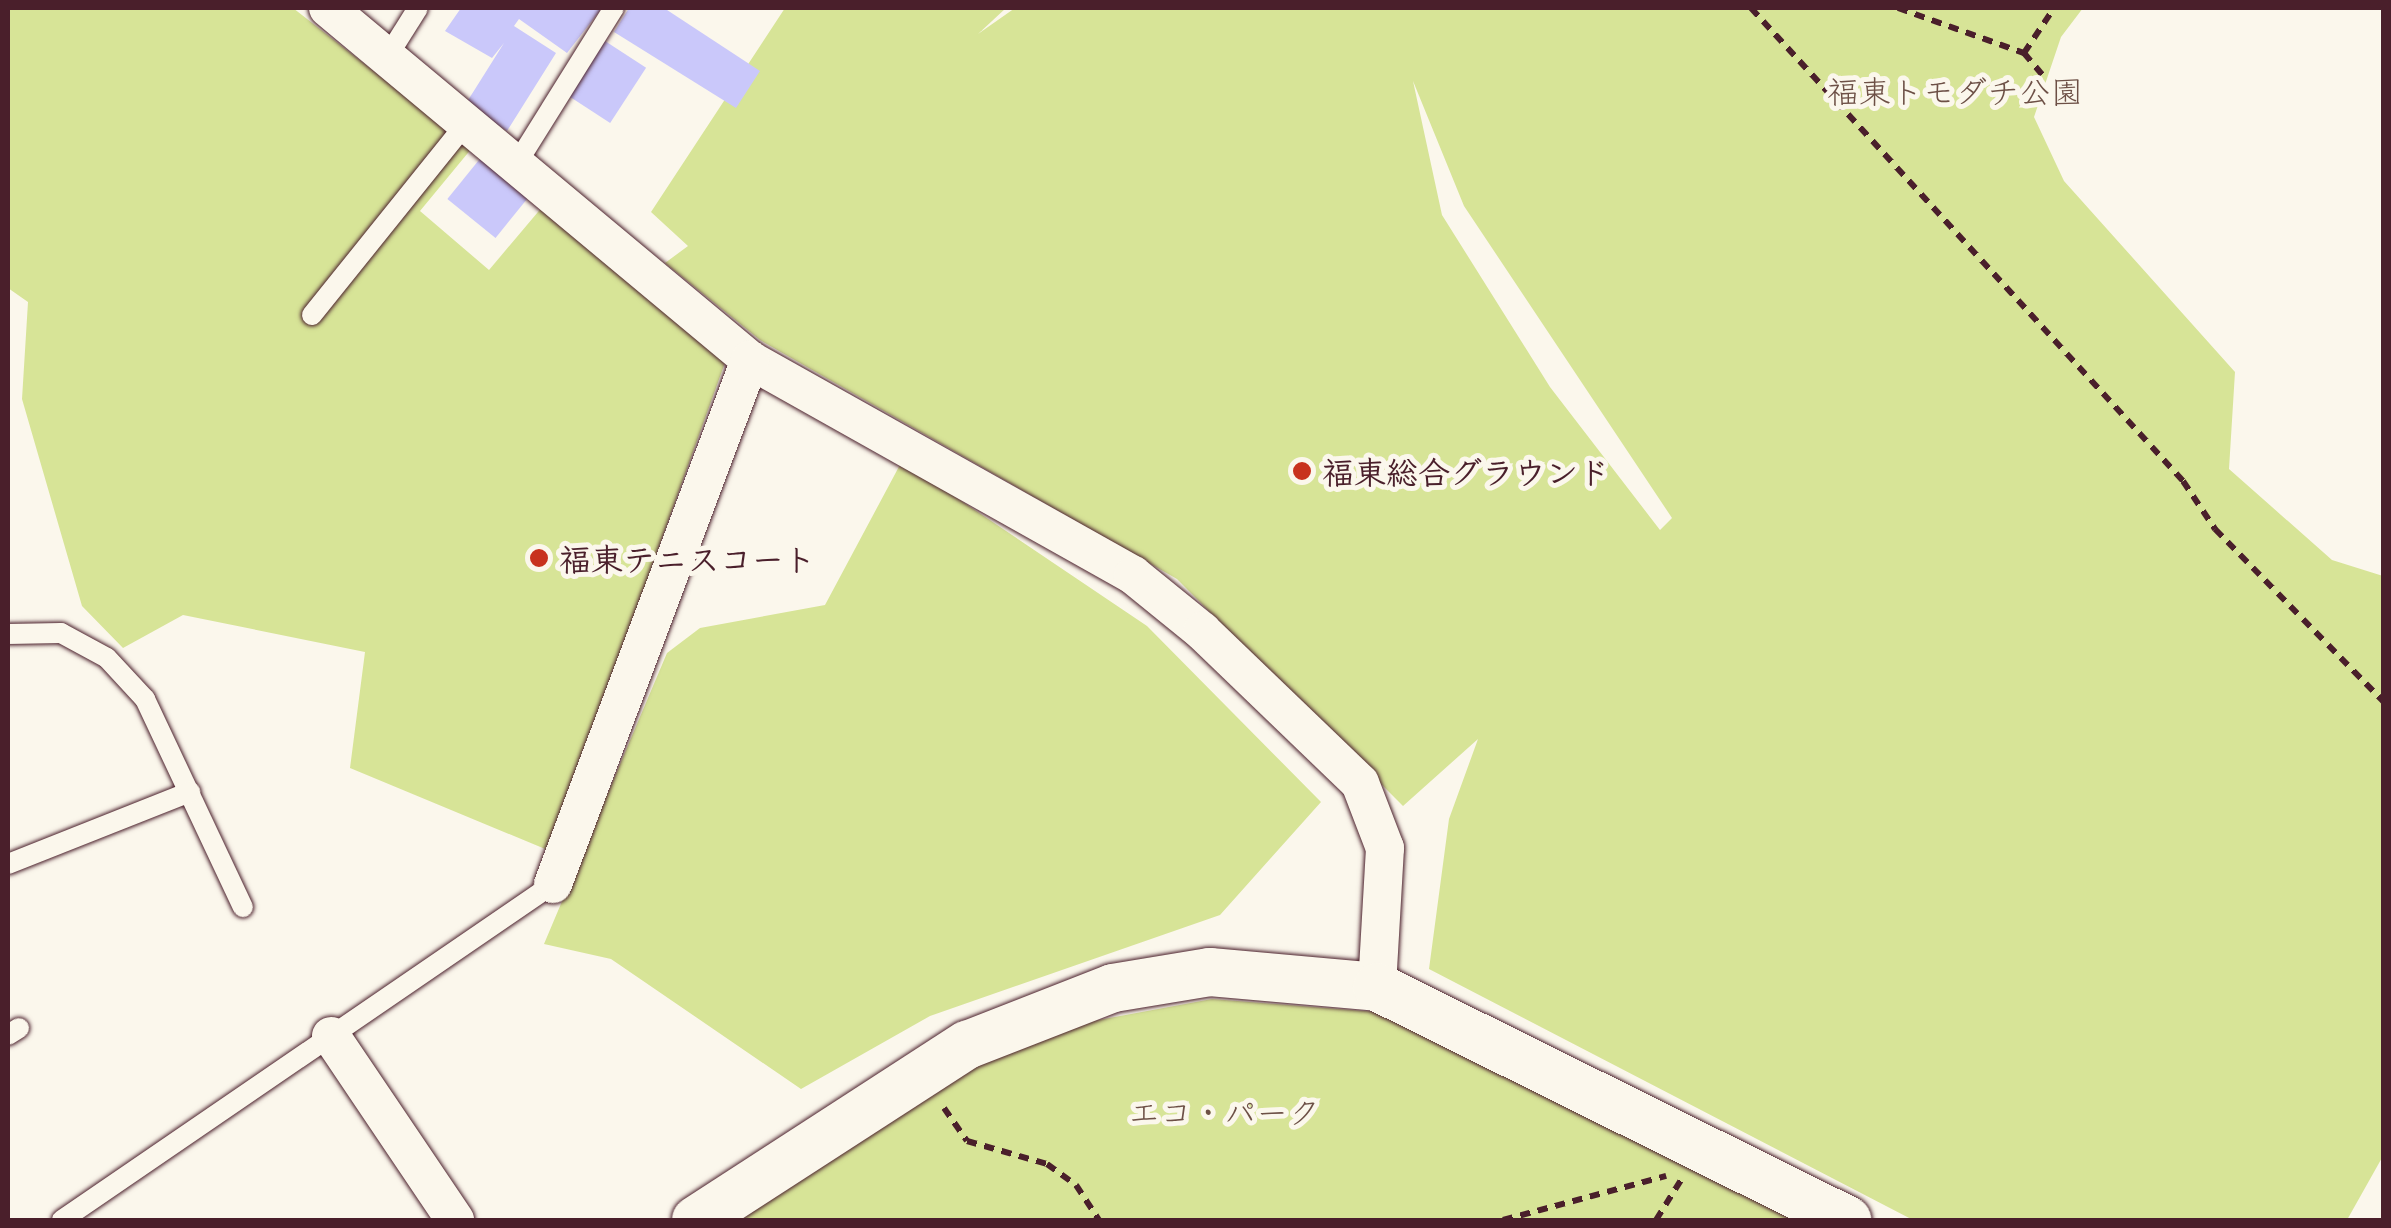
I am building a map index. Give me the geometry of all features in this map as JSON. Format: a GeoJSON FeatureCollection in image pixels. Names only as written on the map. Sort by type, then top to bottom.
{"type":"FeatureCollection","features":[{"type":"Feature","properties":{"kind":"street"},"geometry":{"type":"LineString","coordinates":[[328,8],[389,54],[750,360],[1133,575],[1360,783],[1385,848],[1377,987]]}},
{"type":"Feature","properties":{"kind":"street"},"geometry":{"type":"LineString","coordinates":[[552,884],[750,360]]}},
{"type":"Feature","properties":{"kind":"street"},"geometry":{"type":"LineString","coordinates":[[696,1220],[872,1098],[1041,1010],[1210,972],[1377,987],[1846,1220]]}},
{"type":"Feature","properties":{"kind":"street"},"geometry":{"type":"LineString","coordinates":[[331,1036],[455,1220]]}},
{"type":"Feature","properties":{"kind":"lane"},"geometry":{"type":"LineString","coordinates":[[389,54],[418,8]]}},
{"type":"Feature","properties":{"kind":"lane"},"geometry":{"type":"LineString","coordinates":[[517,163],[614,8]]}},
{"type":"Feature","properties":{"kind":"lane"},"geometry":{"type":"LineString","coordinates":[[312,315],[467,122]]}},
{"type":"Feature","properties":{"kind":"lane"},"geometry":{"type":"LineString","coordinates":[[8,634],[60,633],[107,658],[145,699],[243,907]]}},
{"type":"Feature","properties":{"kind":"lane"},"geometry":{"type":"LineString","coordinates":[[8,864],[190,792]]}},
{"type":"Feature","properties":{"kind":"lane"},"geometry":{"type":"LineString","coordinates":[[62,1220],[552,884]]}},
{"type":"Feature","properties":{"kind":"path"},"geometry":{"type":"LineString","coordinates":[[1751,8],[2184,480],[2215,530],[2384,702]]}},
{"type":"Feature","properties":{"kind":"path"},"geometry":{"type":"LineString","coordinates":[[1898,8],[2024,53],[2046,79]]}},
{"type":"Feature","properties":{"kind":"path"},"geometry":{"type":"LineString","coordinates":[[2024,53],[2054,8]]}},
{"type":"Feature","properties":{"kind":"path"},"geometry":{"type":"LineString","coordinates":[[938,1099],[967,1142],[1047,1164],[1076,1184],[1099,1220]]}},
{"type":"Feature","properties":{"kind":"path"},"geometry":{"type":"LineString","coordinates":[[1503,1220],[1686,1170],[1656,1220]]}},
{"type":"Feature","properties":{"kind":"green space"},"geometry":{"type":"Polygon","coordinates":[[[8,8],[293,8],[472,148],[420,211],[489,270],[543,206],[727,357],[550,851],[350,768],[365,652],[183,615],[123,648],[82,606],[22,399],[28,302],[8,288],[8,8]]]}},
{"type":"Feature","properties":{"kind":"green space","name":"福東トモダチ公園"},"geometry":{"type":"Polygon","coordinates":[[[785,8],[1006,8],[978,34],[1015,8],[2083,8],[2061,37],[2034,117],[2064,181],[2235,372],[2229,469],[2332,560],[2383,576],[2383,1156],[2347,1220],[1913,1220],[1429,969],[1449,819],[1478,739],[1403,806],[1177,579],[760,340],[665,263],[688,246],[651,212],[785,8]],[[1413,81],[1442,215],[1550,387],[1660,530],[1672,518],[1464,206],[1413,81]]]}},
{"type":"Feature","properties":{"kind":"green space"},"geometry":{"type":"Polygon","coordinates":[[[902,461],[1147,626],[1321,802],[1220,915],[930,1016],[801,1089],[611,959],[544,944],[667,653],[700,628],[825,605],[902,461]]]}},
{"type":"Feature","properties":{"kind":"green space","name":"エコ・パーク"},"geometry":{"type":"Polygon","coordinates":[[[1212,999],[1377,1012],[1798,1220],[739,1220],[978,1060],[1050,1029],[1212,999]]]}},
{"type":"Feature","properties":{"kind":"building"},"geometry":{"type":"Polygon","coordinates":[[[461,8],[602,8],[567,53],[519,19],[514,26],[556,53],[507,131],[465,105],[504,43],[492,58],[445,31],[461,8]]]}},
{"type":"Feature","properties":{"kind":"building"},"geometry":{"type":"Polygon","coordinates":[[[629,8],[664,8],[760,71],[736,108],[614,32],[629,8]]]}},
{"type":"Feature","properties":{"kind":"building"},"geometry":{"type":"Polygon","coordinates":[[[605,41],[646,68],[610,123],[569,96],[605,41]]]}},
{"type":"Feature","properties":{"kind":"building"},"geometry":{"type":"Polygon","coordinates":[[[487,150],[535,189],[496,238],[447,199],[487,150]]]}},
{"type":"Feature","properties":{"kind":"place","name":"福東総合グラウンド"},"geometry":{"type":"Point","coordinates":[1302,471]}},
{"type":"Feature","properties":{"kind":"place","name":"福東テニスコート"},"geometry":{"type":"Point","coordinates":[539,558]}}]}
